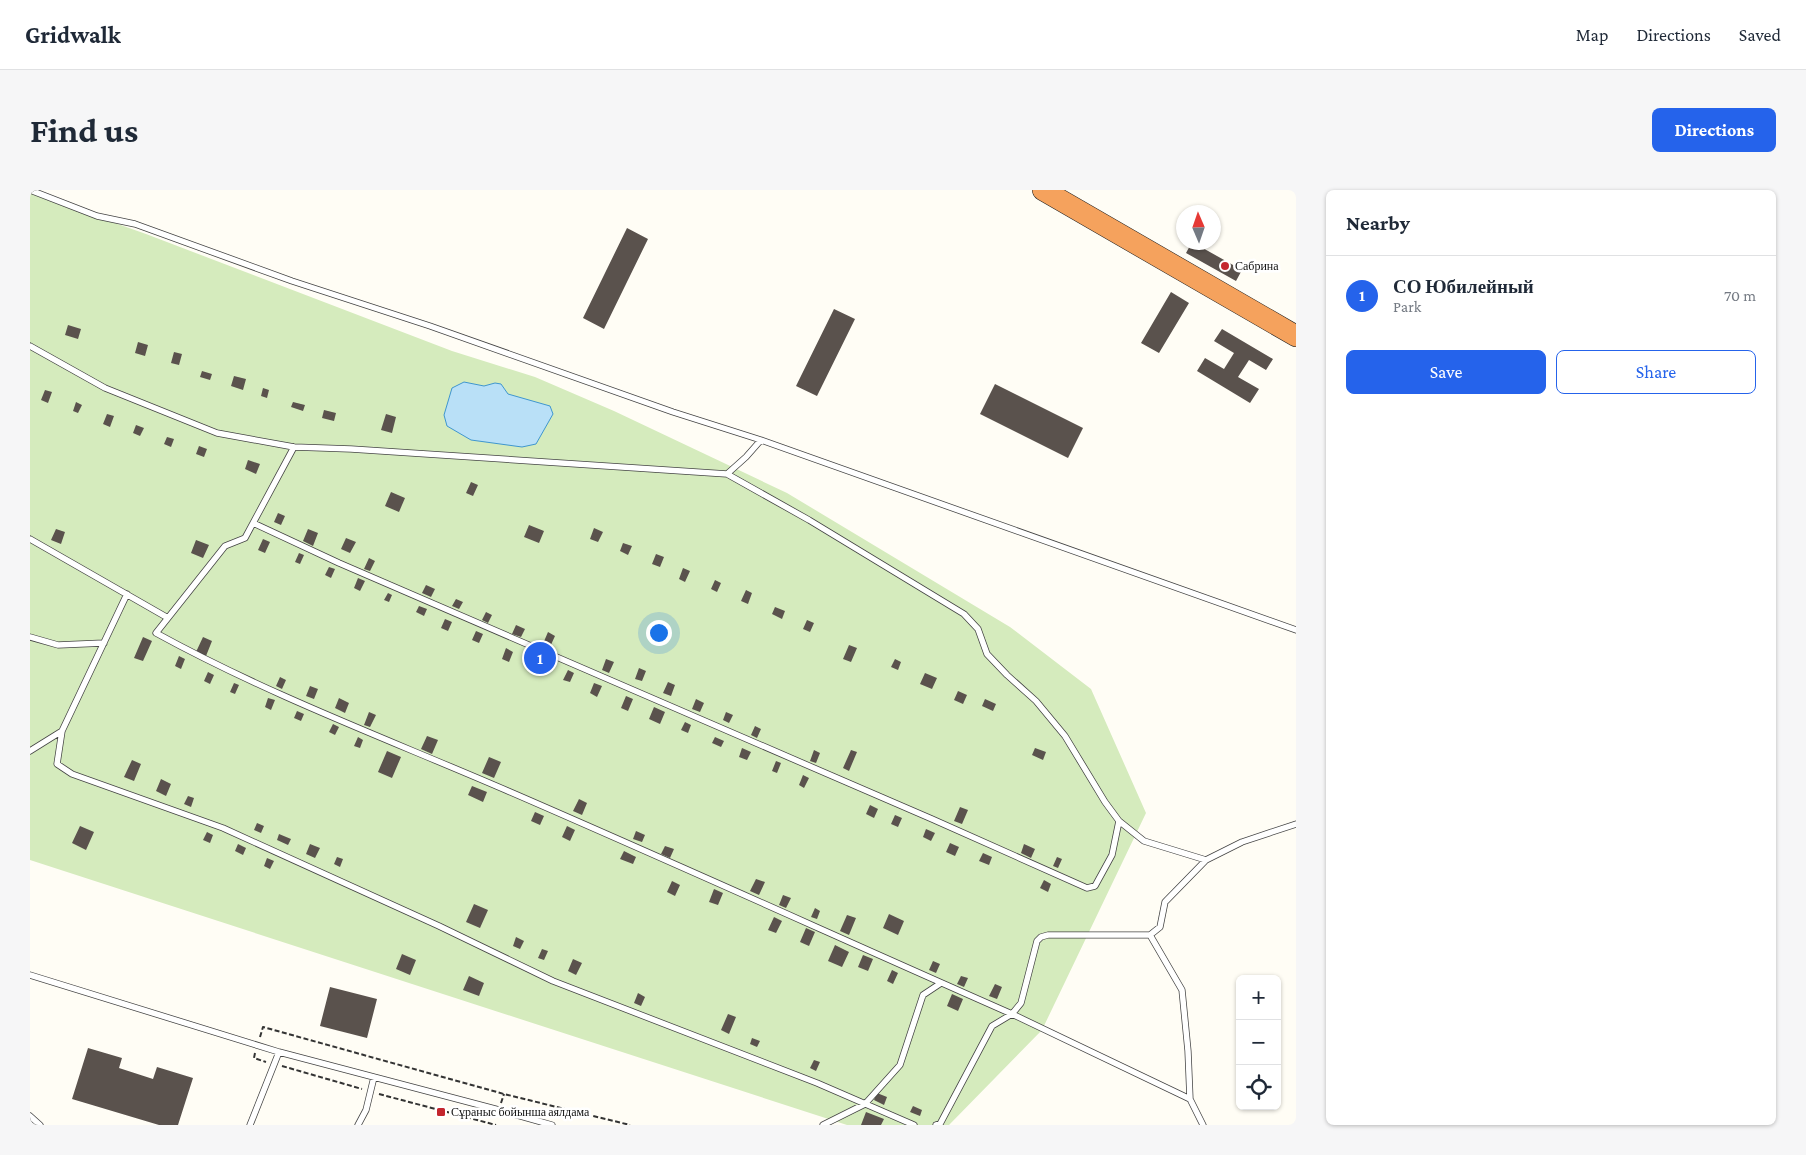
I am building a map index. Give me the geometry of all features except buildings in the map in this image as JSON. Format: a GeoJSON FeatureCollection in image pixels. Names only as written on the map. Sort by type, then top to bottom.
{"type":"FeatureCollection","features":[{"type":"Feature","properties":{"kind":"highway"},"geometry":{"type":"LineString","coordinates":[[1043,190],[1296,336]]}},
{"type":"Feature","properties":{"kind":"lane"},"geometry":{"type":"LineString","coordinates":[[30,190],[96,216],[135,224],[292,281],[430,326],[674,412],[761,440],[1296,630]]}},
{"type":"Feature","properties":{"kind":"lane"},"geometry":{"type":"LineString","coordinates":[[30,346],[105,388],[217,432],[294,447],[727,474],[809,520],[964,614],[978,629],[987,654],[1007,676],[1036,701],[1065,736],[1105,802],[1119,821],[1144,841],[1206,860]]}},
{"type":"Feature","properties":{"kind":"lane"},"geometry":{"type":"LineString","coordinates":[[727,474],[761,440]]}},
{"type":"Feature","properties":{"kind":"lane"},"geometry":{"type":"LineString","coordinates":[[294,447],[245,538],[225,546],[156,633],[201,657],[308,707],[518,796],[1012,1014],[1190,1099]]}},
{"type":"Feature","properties":{"kind":"lane"},"geometry":{"type":"LineString","coordinates":[[253,523],[339,563],[932,819],[1087,888],[1095,886],[1112,855],[1119,821]]}},
{"type":"Feature","properties":{"kind":"lane"},"geometry":{"type":"LineString","coordinates":[[30,539],[168,618]]}},
{"type":"Feature","properties":{"kind":"lane"},"geometry":{"type":"LineString","coordinates":[[127,594],[62,731],[57,764],[72,774],[223,828],[439,926],[553,981],[817,1083],[914,1125]]}},
{"type":"Feature","properties":{"kind":"lane"},"geometry":{"type":"LineString","coordinates":[[30,637],[58,645],[104,643]]}},
{"type":"Feature","properties":{"kind":"lane"},"geometry":{"type":"LineString","coordinates":[[30,751],[62,731]]}},
{"type":"Feature","properties":{"kind":"lane"},"geometry":{"type":"LineString","coordinates":[[936,1125],[940,1124],[992,1026],[1012,1014],[1021,1003],[1037,941],[1041,937],[1048,935],[1150,935],[1160,927],[1164,902],[1206,860],[1242,842],[1296,824]]}},
{"type":"Feature","properties":{"kind":"lane"},"geometry":{"type":"LineString","coordinates":[[1150,935],[1182,990],[1188,1051],[1190,1099],[1203,1125]]}},
{"type":"Feature","properties":{"kind":"lane"},"geometry":{"type":"LineString","coordinates":[[30,975],[257,1046],[552,1125]]}},
{"type":"Feature","properties":{"kind":"lane"},"geometry":{"type":"LineString","coordinates":[[823,1125],[865,1104],[900,1065],[923,995],[941,983]]}},
{"type":"Feature","properties":{"kind":"lane"},"geometry":{"type":"LineString","coordinates":[[250,1125],[279,1052]]}},
{"type":"Feature","properties":{"kind":"lane"},"geometry":{"type":"LineString","coordinates":[[358,1125],[366,1110],[374,1077]]}},
{"type":"Feature","properties":{"kind":"lane"},"geometry":{"type":"LineString","coordinates":[[30,1116],[40,1125]]}},
{"type":"Feature","properties":{"kind":"lane"},"geometry":{"type":"LineString","coordinates":[[520,1125],[526,1118]]}},
{"type":"Feature","properties":{"kind":"path"},"geometry":{"type":"LineString","coordinates":[[257,1046],[263,1027],[504,1094],[630,1125]]}},
{"type":"Feature","properties":{"kind":"green space"},"geometry":{"type":"Polygon","coordinates":[[[30,193],[146,234],[452,351],[535,377],[614,411],[787,493],[1010,627],[1091,689],[1146,813],[1042,1030],[949,1125],[847,1125],[30,860],[30,193]]]}},
{"type":"Feature","properties":{"kind":"water"},"geometry":{"type":"Polygon","coordinates":[[[464,382],[484,386],[495,383],[501,384],[508,394],[550,406],[553,414],[536,444],[522,447],[471,440],[447,426],[444,415],[452,388],[464,382]]]}},
{"type":"Feature","properties":{"kind":"place","name":"Сабрина"},"geometry":{"type":"Point","coordinates":[1225,266]}},
{"type":"Feature","properties":{"kind":"place","name":"СО Юбилейный"},"geometry":{"type":"Point","coordinates":[540,658]}},
{"type":"Feature","properties":{"kind":"place","name":"Сұраныс бойынша аялдама"},"geometry":{"type":"Point","coordinates":[441,1112]}}]}
